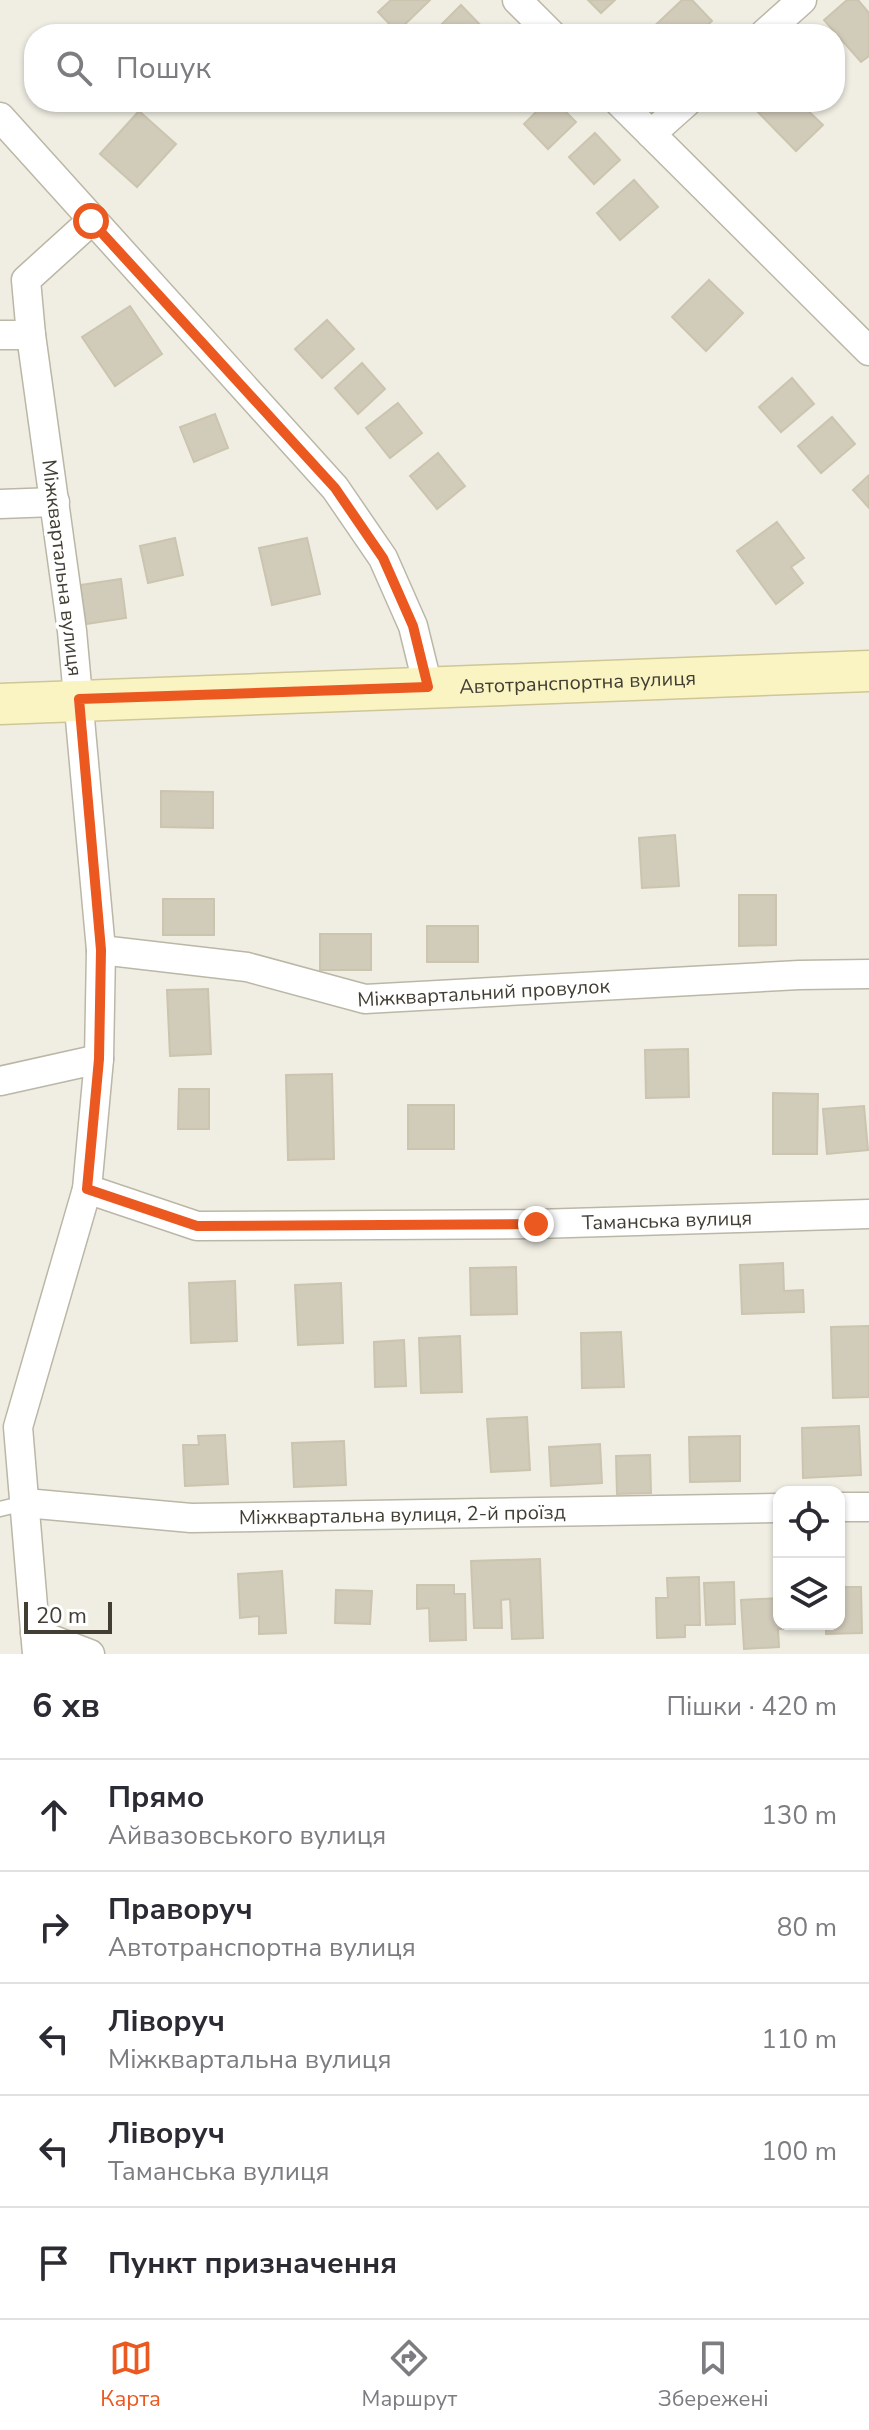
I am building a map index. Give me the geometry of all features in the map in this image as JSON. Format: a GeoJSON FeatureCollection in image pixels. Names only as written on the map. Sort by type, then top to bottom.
{"type":"FeatureCollection","features":[{"type":"Feature","properties":{"kind":"main road","name":"Автотранспортна вулиця"},"geometry":{"type":"LineString","coordinates":[[0,704],[869,671]]}},
{"type":"Feature","properties":{"kind":"street"},"geometry":{"type":"LineString","coordinates":[[517,0],[541,24]]}},
{"type":"Feature","properties":{"kind":"street"},"geometry":{"type":"LineString","coordinates":[[775,24],[802,0]]}},
{"type":"Feature","properties":{"kind":"street"},"geometry":{"type":"LineString","coordinates":[[629,112],[869,351]]}},
{"type":"Feature","properties":{"kind":"street"},"geometry":{"type":"LineString","coordinates":[[651,134],[676,112]]}},
{"type":"Feature","properties":{"kind":"street"},"geometry":{"type":"LineString","coordinates":[[0,117],[335,488],[383,558],[413,626],[428,687]]}},
{"type":"Feature","properties":{"kind":"street","name":"Міжквартальна вулиця"},"geometry":{"type":"LineString","coordinates":[[36,1644],[12,1506],[18,1427],[87,1189],[99,1059],[101,950],[79,699],[26,280],[91,221]]}},
{"type":"Feature","properties":{"kind":"street"},"geometry":{"type":"LineString","coordinates":[[0,335],[31,335]]}},
{"type":"Feature","properties":{"kind":"street"},"geometry":{"type":"LineString","coordinates":[[0,504],[55,502]]}},
{"type":"Feature","properties":{"kind":"street","name":"Міжквартальний провулок"},"geometry":{"type":"LineString","coordinates":[[101,950],[247,967],[365,999],[799,975],[869,974]]}},
{"type":"Feature","properties":{"kind":"street"},"geometry":{"type":"LineString","coordinates":[[0,1081],[99,1059]]}},
{"type":"Feature","properties":{"kind":"street","name":"Таманська вулиця"},"geometry":{"type":"LineString","coordinates":[[87,1189],[197,1226],[536,1224],[869,1214]]}},
{"type":"Feature","properties":{"kind":"street","name":"Міжквартальна вулиця, 2-й проїзд"},"geometry":{"type":"LineString","coordinates":[[12,1506],[191,1518],[773,1508]]}},
{"type":"Feature","properties":{"kind":"street"},"geometry":{"type":"LineString","coordinates":[[845,1507],[869,1507]]}},
{"type":"Feature","properties":{"kind":"street"},"geometry":{"type":"LineString","coordinates":[[36,1644],[90,1654]]}},
{"type":"Feature","properties":{"kind":"building"},"geometry":{"type":"Polygon","coordinates":[[[391,0],[430,0],[405,24],[389,24],[378,12],[391,0]]]}},
{"type":"Feature","properties":{"kind":"building"},"geometry":{"type":"Polygon","coordinates":[[[588,0],[615,0],[601,13],[588,0]]]}},
{"type":"Feature","properties":{"kind":"building"},"geometry":{"type":"Polygon","coordinates":[[[682,0],[692,0],[712,21],[709,24],[657,24],[682,0]]]}},
{"type":"Feature","properties":{"kind":"building"},"geometry":{"type":"Polygon","coordinates":[[[847,0],[858,0],[869,13],[869,56],[861,62],[845,44],[845,24],[828,24],[824,20],[847,0]]]}},
{"type":"Feature","properties":{"kind":"building"},"geometry":{"type":"Polygon","coordinates":[[[461,5],[479,24],[442,24],[461,5]]]}},
{"type":"Feature","properties":{"kind":"building"},"geometry":{"type":"Polygon","coordinates":[[[138,112],[176,144],[137,187],[100,154],[138,112]]]}},
{"type":"Feature","properties":{"kind":"building"},"geometry":{"type":"Polygon","coordinates":[[[536,112],[566,112],[576,122],[548,149],[524,124],[536,112]]]}},
{"type":"Feature","properties":{"kind":"building"},"geometry":{"type":"Polygon","coordinates":[[[758,112],[809,112],[823,125],[796,151],[758,112]]]}},
{"type":"Feature","properties":{"kind":"building"},"geometry":{"type":"Polygon","coordinates":[[[595,133],[620,160],[594,184],[569,157],[595,133]]]}},
{"type":"Feature","properties":{"kind":"building"},"geometry":{"type":"Polygon","coordinates":[[[634,180],[658,207],[620,240],[597,213],[634,180]]]}},
{"type":"Feature","properties":{"kind":"building"},"geometry":{"type":"Polygon","coordinates":[[[709,280],[743,313],[706,351],[672,317],[709,280]]]}},
{"type":"Feature","properties":{"kind":"building"},"geometry":{"type":"Polygon","coordinates":[[[130,306],[162,354],[115,386],[82,337],[130,306]]]}},
{"type":"Feature","properties":{"kind":"building"},"geometry":{"type":"Polygon","coordinates":[[[327,320],[354,349],[322,378],[295,349],[327,320]]]}},
{"type":"Feature","properties":{"kind":"building"},"geometry":{"type":"Polygon","coordinates":[[[362,363],[385,389],[358,414],[335,388],[362,363]]]}},
{"type":"Feature","properties":{"kind":"building"},"geometry":{"type":"Polygon","coordinates":[[[792,378],[814,404],[781,432],[759,407],[792,378]]]}},
{"type":"Feature","properties":{"kind":"building"},"geometry":{"type":"Polygon","coordinates":[[[398,403],[422,433],[390,458],[366,428],[398,403]]]}},
{"type":"Feature","properties":{"kind":"building"},"geometry":{"type":"Polygon","coordinates":[[[215,414],[228,448],[194,462],[180,427],[215,414]]]}},
{"type":"Feature","properties":{"kind":"building"},"geometry":{"type":"Polygon","coordinates":[[[832,417],[855,444],[821,473],[798,446],[832,417]]]}},
{"type":"Feature","properties":{"kind":"building"},"geometry":{"type":"Polygon","coordinates":[[[438,453],[465,486],[437,509],[410,476],[438,453]]]}},
{"type":"Feature","properties":{"kind":"building"},"geometry":{"type":"Polygon","coordinates":[[[869,475],[869,508],[853,490],[869,475]]]}},
{"type":"Feature","properties":{"kind":"building"},"geometry":{"type":"Polygon","coordinates":[[[777,522],[804,558],[791,567],[803,583],[776,604],[737,551],[777,522]]]}},
{"type":"Feature","properties":{"kind":"building"},"geometry":{"type":"Polygon","coordinates":[[[175,538],[183,575],[148,583],[140,546],[175,538]]]}},
{"type":"Feature","properties":{"kind":"building"},"geometry":{"type":"Polygon","coordinates":[[[307,538],[320,594],[272,605],[259,548],[307,538]]]}},
{"type":"Feature","properties":{"kind":"building"},"geometry":{"type":"Polygon","coordinates":[[[121,579],[126,618],[86,624],[80,585],[121,579]]]}},
{"type":"Feature","properties":{"kind":"building"},"geometry":{"type":"Polygon","coordinates":[[[161,791],[213,792],[213,828],[161,827],[161,791]]]}},
{"type":"Feature","properties":{"kind":"building"},"geometry":{"type":"Polygon","coordinates":[[[675,835],[679,886],[642,888],[639,838],[675,835]]]}},
{"type":"Feature","properties":{"kind":"building"},"geometry":{"type":"Polygon","coordinates":[[[739,895],[776,895],[776,945],[739,946],[739,895]]]}},
{"type":"Feature","properties":{"kind":"building"},"geometry":{"type":"Polygon","coordinates":[[[163,899],[214,899],[214,935],[163,935],[163,899]]]}},
{"type":"Feature","properties":{"kind":"building"},"geometry":{"type":"Polygon","coordinates":[[[427,926],[478,926],[478,962],[427,962],[427,926]]]}},
{"type":"Feature","properties":{"kind":"building"},"geometry":{"type":"Polygon","coordinates":[[[320,934],[371,934],[371,970],[320,970],[320,934]]]}},
{"type":"Feature","properties":{"kind":"building"},"geometry":{"type":"Polygon","coordinates":[[[208,989],[211,1054],[170,1056],[167,990],[208,989]]]}},
{"type":"Feature","properties":{"kind":"building"},"geometry":{"type":"Polygon","coordinates":[[[688,1049],[689,1097],[646,1098],[645,1050],[688,1049]]]}},
{"type":"Feature","properties":{"kind":"building"},"geometry":{"type":"Polygon","coordinates":[[[332,1074],[334,1159],[288,1160],[286,1075],[332,1074]]]}},
{"type":"Feature","properties":{"kind":"building"},"geometry":{"type":"Polygon","coordinates":[[[179,1089],[209,1089],[209,1129],[178,1129],[179,1089]]]}},
{"type":"Feature","properties":{"kind":"building"},"geometry":{"type":"Polygon","coordinates":[[[773,1093],[818,1094],[817,1154],[773,1154],[773,1093]]]}},
{"type":"Feature","properties":{"kind":"building"},"geometry":{"type":"Polygon","coordinates":[[[408,1105],[454,1105],[454,1149],[408,1149],[408,1105]]]}},
{"type":"Feature","properties":{"kind":"building"},"geometry":{"type":"Polygon","coordinates":[[[864,1106],[868,1150],[827,1154],[823,1109],[864,1106]]]}},
{"type":"Feature","properties":{"kind":"building"},"geometry":{"type":"Polygon","coordinates":[[[783,1263],[784,1291],[803,1290],[804,1312],[742,1314],[740,1265],[783,1263]]]}},
{"type":"Feature","properties":{"kind":"building"},"geometry":{"type":"Polygon","coordinates":[[[516,1267],[517,1314],[471,1315],[470,1268],[516,1267]]]}},
{"type":"Feature","properties":{"kind":"building"},"geometry":{"type":"Polygon","coordinates":[[[235,1281],[237,1341],[191,1343],[189,1283],[235,1281]]]}},
{"type":"Feature","properties":{"kind":"building"},"geometry":{"type":"Polygon","coordinates":[[[341,1283],[343,1343],[298,1345],[295,1285],[341,1283]]]}},
{"type":"Feature","properties":{"kind":"building"},"geometry":{"type":"Polygon","coordinates":[[[869,1326],[869,1397],[833,1398],[831,1327],[869,1326]]]}},
{"type":"Feature","properties":{"kind":"building"},"geometry":{"type":"Polygon","coordinates":[[[621,1332],[624,1387],[582,1388],[581,1333],[621,1332]]]}},
{"type":"Feature","properties":{"kind":"building"},"geometry":{"type":"Polygon","coordinates":[[[460,1336],[462,1392],[421,1393],[419,1338],[460,1336]]]}},
{"type":"Feature","properties":{"kind":"building"},"geometry":{"type":"Polygon","coordinates":[[[404,1340],[406,1386],[375,1387],[374,1342],[404,1340]]]}},
{"type":"Feature","properties":{"kind":"building"},"geometry":{"type":"Polygon","coordinates":[[[527,1417],[530,1470],[491,1472],[487,1419],[527,1417]]]}},
{"type":"Feature","properties":{"kind":"building"},"geometry":{"type":"Polygon","coordinates":[[[859,1426],[861,1475],[803,1478],[802,1428],[859,1426]]]}},
{"type":"Feature","properties":{"kind":"building"},"geometry":{"type":"Polygon","coordinates":[[[225,1435],[228,1484],[185,1486],[183,1445],[199,1445],[198,1436],[225,1435]]]}},
{"type":"Feature","properties":{"kind":"building"},"geometry":{"type":"Polygon","coordinates":[[[740,1436],[740,1481],[690,1482],[689,1437],[740,1436]]]}},
{"type":"Feature","properties":{"kind":"building"},"geometry":{"type":"Polygon","coordinates":[[[344,1441],[346,1485],[294,1487],[292,1443],[344,1441]]]}},
{"type":"Feature","properties":{"kind":"building"},"geometry":{"type":"Polygon","coordinates":[[[600,1444],[602,1483],[551,1486],[549,1447],[600,1444]]]}},
{"type":"Feature","properties":{"kind":"building"},"geometry":{"type":"Polygon","coordinates":[[[650,1455],[651,1493],[617,1494],[616,1456],[650,1455]]]}},
{"type":"Feature","properties":{"kind":"building"},"geometry":{"type":"Polygon","coordinates":[[[540,1559],[543,1638],[512,1639],[510,1599],[501,1600],[502,1628],[474,1628],[471,1561],[540,1559]]]}},
{"type":"Feature","properties":{"kind":"building"},"geometry":{"type":"Polygon","coordinates":[[[282,1571],[286,1633],[259,1634],[259,1616],[240,1618],[238,1574],[282,1571]]]}},
{"type":"Feature","properties":{"kind":"building"},"geometry":{"type":"Polygon","coordinates":[[[699,1577],[700,1625],[685,1625],[685,1637],[657,1638],[656,1598],[668,1598],[667,1578],[699,1577]]]}},
{"type":"Feature","properties":{"kind":"building"},"geometry":{"type":"Polygon","coordinates":[[[734,1582],[735,1624],[706,1625],[704,1583],[734,1582]]]}},
{"type":"Feature","properties":{"kind":"building"},"geometry":{"type":"Polygon","coordinates":[[[417,1585],[454,1585],[454,1594],[465,1594],[466,1640],[430,1641],[429,1608],[417,1609],[417,1585]]]}},
{"type":"Feature","properties":{"kind":"building"},"geometry":{"type":"Polygon","coordinates":[[[845,1587],[861,1587],[862,1633],[826,1634],[826,1630],[845,1630],[845,1587]]]}},
{"type":"Feature","properties":{"kind":"building"},"geometry":{"type":"Polygon","coordinates":[[[336,1590],[372,1591],[370,1624],[335,1623],[336,1590]]]}},
{"type":"Feature","properties":{"kind":"building"},"geometry":{"type":"Polygon","coordinates":[[[773,1598],[773,1630],[778,1630],[779,1647],[744,1649],[741,1600],[773,1598]]]}},
{"type":"Feature","properties":{"kind":"route"},"geometry":{"type":"LineString","coordinates":[[91,221],[335,488],[383,558],[413,626],[428,687],[79,699],[101,950],[99,1059],[87,1189],[197,1226],[536,1224]]}}]}
